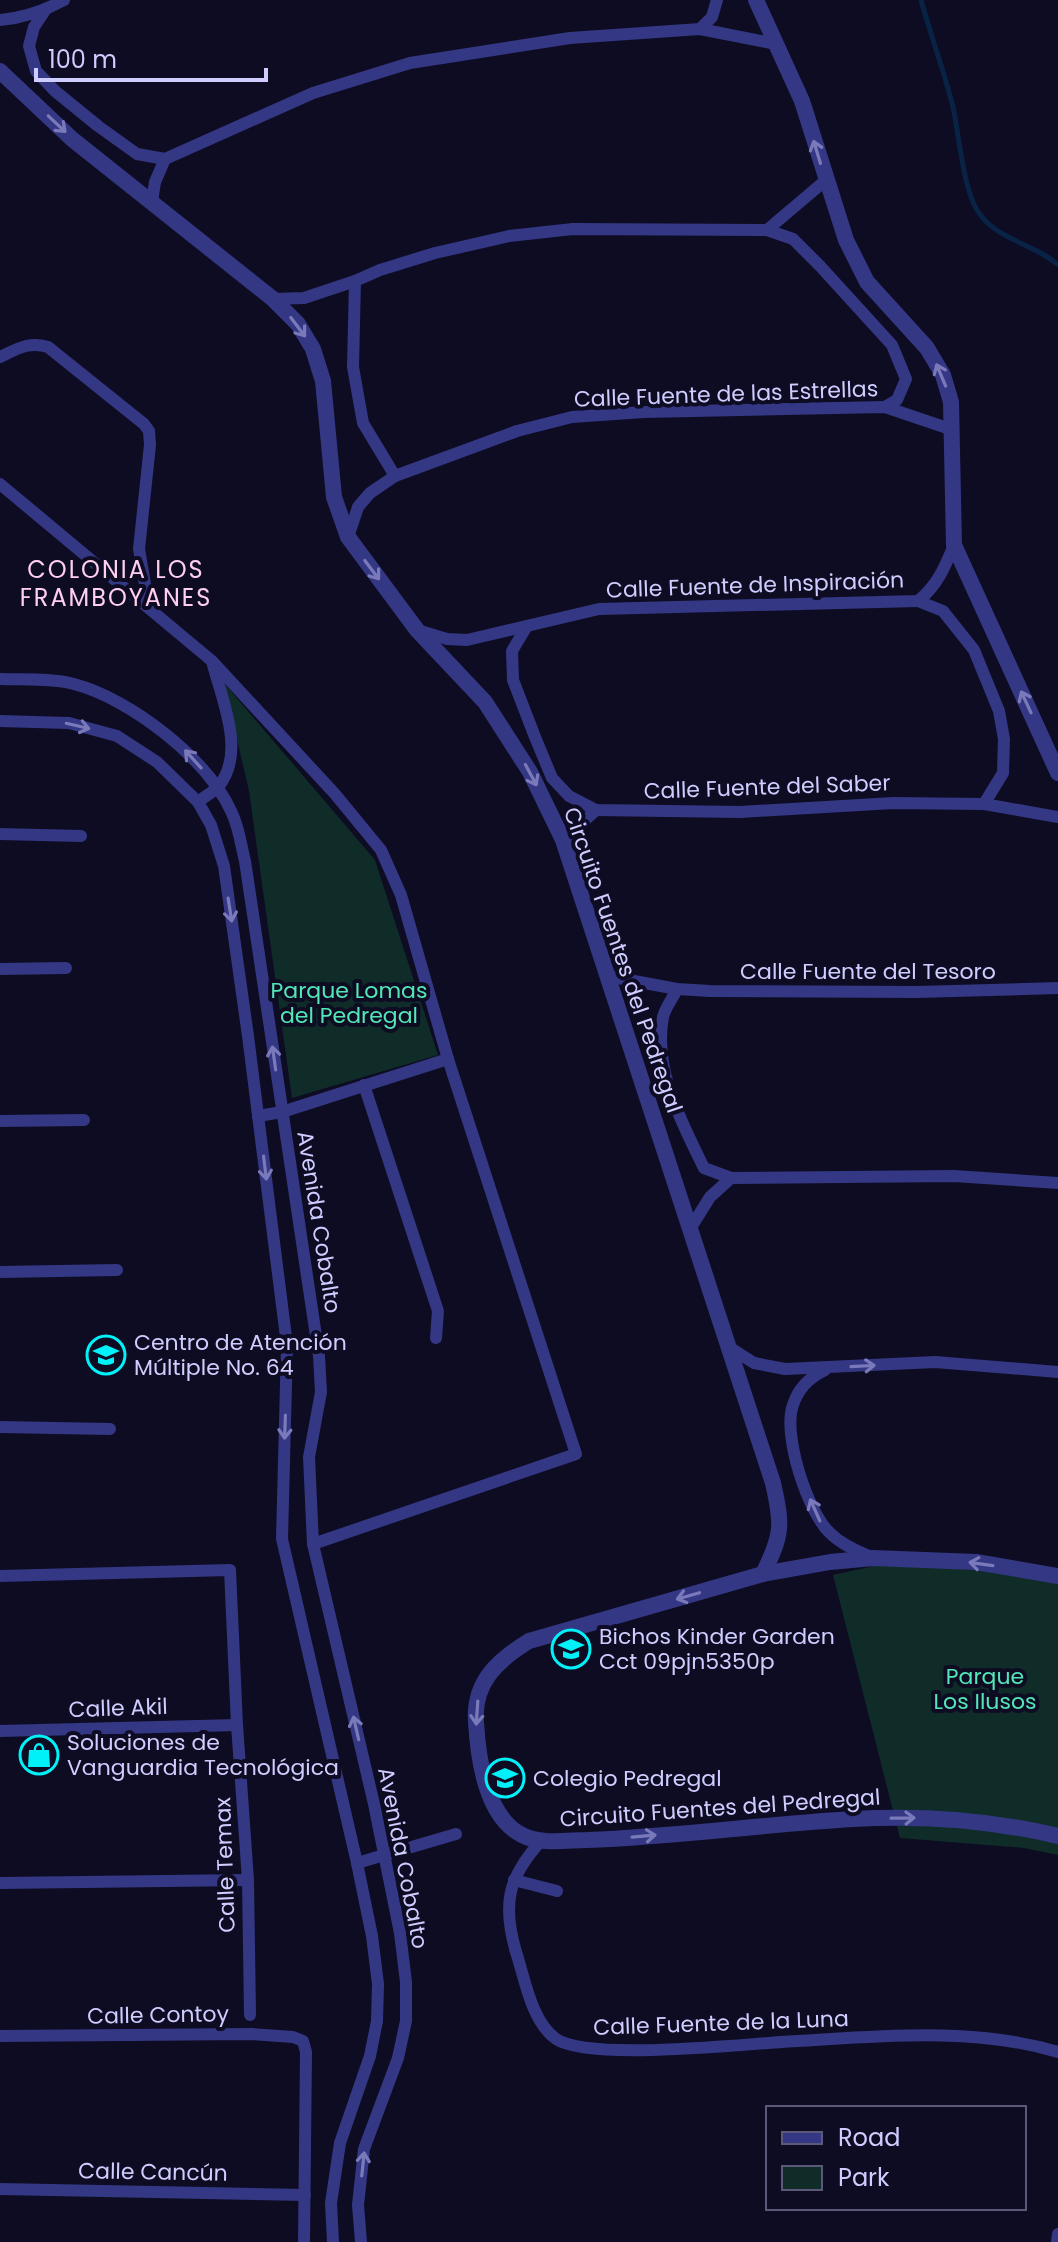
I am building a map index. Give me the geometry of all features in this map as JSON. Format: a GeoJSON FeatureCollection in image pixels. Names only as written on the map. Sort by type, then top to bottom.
{"type":"FeatureCollection","features":[{"type":"Feature","properties":{"kind":"street"},"geometry":{"type":"LineString","coordinates":[[0,20],[15,19],[64,0]]}},
{"type":"Feature","properties":{"kind":"street"},"geometry":{"type":"LineString","coordinates":[[700,29],[712,17],[717,0]]}},
{"type":"Feature","properties":{"kind":"street"},"geometry":{"type":"LineString","coordinates":[[756,0],[802,101],[846,240],[867,282],[927,348],[943,375],[951,402],[953,430],[954,545],[1058,773]]}},
{"type":"Feature","properties":{"kind":"street"},"geometry":{"type":"LineString","coordinates":[[46,9],[34,27],[29,46],[36,71],[87,118],[137,154],[165,159],[313,93],[410,63],[570,38],[700,29],[776,44]]}},
{"type":"Feature","properties":{"kind":"street","name":"Circuito Fuentes del Pedregal"},"geometry":{"type":"LineString","coordinates":[[0,71],[72,139],[273,299],[298,324],[313,349],[323,381],[334,497],[348,537],[417,630],[485,702],[530,772],[563,840],[773,1483],[781,1520],[780,1536],[763,1574]]}},
{"type":"Feature","properties":{"kind":"street"},"geometry":{"type":"LineString","coordinates":[[152,202],[155,182],[165,159]]}},
{"type":"Feature","properties":{"kind":"street"},"geometry":{"type":"LineString","coordinates":[[767,230],[826,180]]}},
{"type":"Feature","properties":{"kind":"street"},"geometry":{"type":"LineString","coordinates":[[273,299],[304,298],[435,253],[509,236],[573,229],[767,230],[793,239],[892,345],[906,379],[897,400],[885,407]]}},
{"type":"Feature","properties":{"kind":"street"},"geometry":{"type":"LineString","coordinates":[[355,281],[353,367],[363,423],[395,476]]}},
{"type":"Feature","properties":{"kind":"street"},"geometry":{"type":"LineString","coordinates":[[0,357],[24,345],[35,343],[48,347],[149,431],[139,549],[149,608]]}},
{"type":"Feature","properties":{"kind":"street","name":"Calle Fuente de las Estrellas"},"geometry":{"type":"LineString","coordinates":[[348,537],[358,507],[370,493],[395,476],[517,431],[572,417],[644,412],[885,407],[953,430]]}},
{"type":"Feature","properties":{"kind":"street"},"geometry":{"type":"LineString","coordinates":[[0,484],[212,661],[335,794],[381,850],[401,895],[448,1059],[576,1454],[313,1544]]}},
{"type":"Feature","properties":{"kind":"street","name":"Calle Fuente de Inspiración"},"geometry":{"type":"LineString","coordinates":[[417,630],[447,639],[467,640],[599,609],[918,601],[929,592],[943,572],[954,545]]}},
{"type":"Feature","properties":{"kind":"street"},"geometry":{"type":"LineString","coordinates":[[918,601],[943,611],[974,650],[999,711],[1004,739],[1003,773],[984,804]]}},
{"type":"Feature","properties":{"kind":"street"},"geometry":{"type":"LineString","coordinates":[[527,626],[512,651],[513,680],[552,778],[569,796],[596,810],[563,840]]}},
{"type":"Feature","properties":{"kind":"street"},"geometry":{"type":"LineString","coordinates":[[198,802],[218,787],[233,760],[227,719],[212,661]]}},
{"type":"Feature","properties":{"kind":"street","name":"Avenida Cobalto"},"geometry":{"type":"LineString","coordinates":[[0,679],[73,683],[132,709],[185,750],[218,787],[234,815],[245,861],[319,1356],[321,1392],[309,1457],[313,1544],[384,1855],[400,1933],[406,1982],[406,2021],[398,2058],[364,2149],[358,2205],[361,2242]]}},
{"type":"Feature","properties":{"kind":"street","name":"Avenida Cobalto"},"geometry":{"type":"LineString","coordinates":[[0,721],[69,723],[117,736],[157,762],[198,802],[211,825],[224,866],[287,1345],[282,1539],[357,1863],[378,1984],[377,2021],[370,2056],[340,2143],[331,2203],[333,2242]]}},
{"type":"Feature","properties":{"kind":"street","name":"Calle Fuente del Saber"},"geometry":{"type":"LineString","coordinates":[[596,810],[740,812],[893,803],[984,804],[1058,817]]}},
{"type":"Feature","properties":{"kind":"street"},"geometry":{"type":"LineString","coordinates":[[0,834],[81,836]]}},
{"type":"Feature","properties":{"kind":"street"},"geometry":{"type":"LineString","coordinates":[[0,969],[66,968]]}},
{"type":"Feature","properties":{"kind":"street","name":"Calle Fuente del Tesoro"},"geometry":{"type":"LineString","coordinates":[[607,976],[677,989],[917,992],[1058,988]]}},
{"type":"Feature","properties":{"kind":"street"},"geometry":{"type":"LineString","coordinates":[[677,989],[663,1016],[662,1050],[673,1103],[704,1168],[731,1178],[954,1176],[1058,1183]]}},
{"type":"Feature","properties":{"kind":"street"},"geometry":{"type":"LineString","coordinates":[[258,1116],[282,1112],[448,1059]]}},
{"type":"Feature","properties":{"kind":"street"},"geometry":{"type":"LineString","coordinates":[[364,1085],[438,1311],[436,1338]]}},
{"type":"Feature","properties":{"kind":"street"},"geometry":{"type":"LineString","coordinates":[[0,1121],[84,1120]]}},
{"type":"Feature","properties":{"kind":"street"},"geometry":{"type":"LineString","coordinates":[[690,1229],[710,1197],[731,1178]]}},
{"type":"Feature","properties":{"kind":"street"},"geometry":{"type":"LineString","coordinates":[[0,1272],[117,1270]]}},
{"type":"Feature","properties":{"kind":"street"},"geometry":{"type":"LineString","coordinates":[[729,1347],[754,1363],[769,1368],[935,1362],[1058,1372]]}},
{"type":"Feature","properties":{"kind":"street"},"geometry":{"type":"LineString","coordinates":[[831,1368],[813,1376],[800,1391],[792,1406],[790,1430],[802,1480],[819,1520],[830,1534],[873,1558]]}},
{"type":"Feature","properties":{"kind":"street"},"geometry":{"type":"LineString","coordinates":[[0,1427],[110,1429]]}},
{"type":"Feature","properties":{"kind":"street","name":"Circuito Fuentes del Pedregal"},"geometry":{"type":"LineString","coordinates":[[1058,1576],[976,1562],[873,1558],[763,1574],[529,1641],[503,1657],[487,1675],[475,1719],[486,1781],[496,1811],[510,1828],[524,1837],[541,1841],[613,1839],[855,1819],[936,1818],[1010,1824],[1058,1836]]}},
{"type":"Feature","properties":{"kind":"street","name":"Calle Temax"},"geometry":{"type":"LineString","coordinates":[[0,1576],[230,1570],[248,1880],[250,2015]]}},
{"type":"Feature","properties":{"kind":"street","name":"Calle Akil"},"geometry":{"type":"LineString","coordinates":[[0,1731],[237,1725]]}},
{"type":"Feature","properties":{"kind":"street"},"geometry":{"type":"LineString","coordinates":[[357,1863],[456,1834]]}},
{"type":"Feature","properties":{"kind":"street","name":"Calle Fuente de la Luna"},"geometry":{"type":"LineString","coordinates":[[541,1841],[522,1862],[514,1880],[508,1910],[513,1940],[538,2019],[557,2039],[586,2049],[638,2050],[919,2036],[1022,2042],[1058,2052]]}},
{"type":"Feature","properties":{"kind":"street"},"geometry":{"type":"LineString","coordinates":[[0,1883],[248,1880]]}},
{"type":"Feature","properties":{"kind":"street"},"geometry":{"type":"LineString","coordinates":[[514,1880],[557,1891]]}},
{"type":"Feature","properties":{"kind":"street","name":"Calle Contoy"},"geometry":{"type":"LineString","coordinates":[[0,2036],[252,2034],[293,2037],[303,2041],[306,2052],[305,2195]]}},
{"type":"Feature","properties":{"kind":"street","name":"Calle Cancún"},"geometry":{"type":"LineString","coordinates":[[0,2189],[305,2195]]}},
{"type":"Feature","properties":{"kind":"street"},"geometry":{"type":"LineString","coordinates":[[304,2242],[305,2195]]}},
{"type":"Feature","properties":{"kind":"street"},"geometry":{"type":"LineString","coordinates":[[1057,2242],[1058,2234]]}},
{"type":"Feature","properties":{"kind":"green space","name":"Parque Lomas del Pedregal"},"geometry":{"type":"Polygon","coordinates":[[[224,683],[375,860],[438,1055],[292,1098],[249,791],[224,683]]]}},
{"type":"Feature","properties":{"kind":"green space","name":"Parque Los Ilusos"},"geometry":{"type":"Polygon","coordinates":[[[976,1563],[1058,1576],[1058,1855],[1024,1848],[900,1838],[833,1575],[874,1566],[976,1563]]]}},
{"type":"Feature","properties":{"kind":"waterway"},"geometry":{"type":"LineString","coordinates":[[921,0],[953,107],[965,175],[977,210],[1004,235],[1038,251],[1058,265]]}},
{"type":"Feature","properties":{"kind":"place","name":"Centro de Atención Múltiple No. 64"},"geometry":{"type":"Point","coordinates":[106,1355]}},
{"type":"Feature","properties":{"kind":"place","name":"Bichos Kinder Garden Cct 09pjn5350p"},"geometry":{"type":"Point","coordinates":[571,1649]}},
{"type":"Feature","properties":{"kind":"place","name":"Soluciones de Vanguardia Tecnológica"},"geometry":{"type":"Point","coordinates":[39,1755]}},
{"type":"Feature","properties":{"kind":"place","name":"Colegio Pedregal"},"geometry":{"type":"Point","coordinates":[505,1778]}},
{"type":"Feature","properties":{"kind":"district","name":"COLONIA LOS FRAMBOYANES"},"geometry":{"type":"Point","coordinates":[116,583]}}]}
